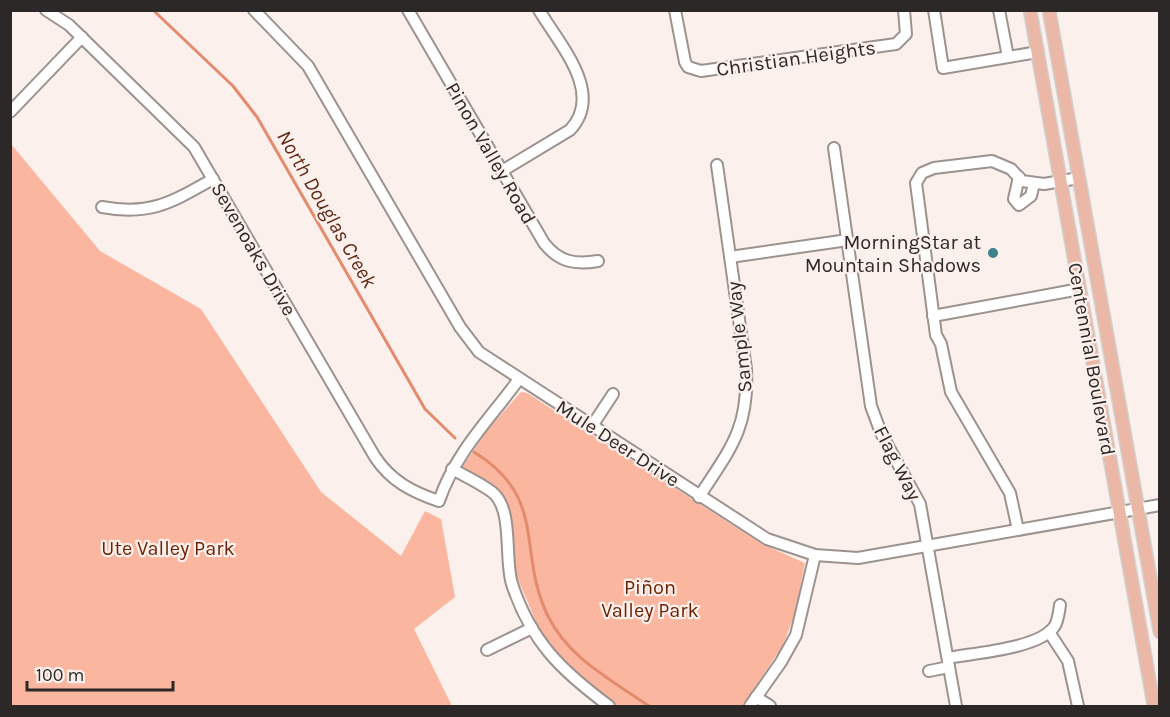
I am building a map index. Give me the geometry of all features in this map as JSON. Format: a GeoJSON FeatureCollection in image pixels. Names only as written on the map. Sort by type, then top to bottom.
{"type":"FeatureCollection","features":[{"type":"Feature","properties":{"kind":"main road","name":"Centennial Boulevard"},"geometry":{"type":"LineString","coordinates":[[1030,10],[1154,706]]}},
{"type":"Feature","properties":{"kind":"main road","name":"Centennial Boulevard"},"geometry":{"type":"LineString","coordinates":[[1049,10],[1160,632]]}},
{"type":"Feature","properties":{"kind":"street","name":"Sevenoaks Drive"},"geometry":{"type":"LineString","coordinates":[[46,10],[69,25],[186,138],[213,179],[381,466],[407,488],[439,501],[452,470]]}},
{"type":"Feature","properties":{"kind":"street","name":"Mule Deer Drive"},"geometry":{"type":"LineString","coordinates":[[254,10],[309,66],[466,336],[487,358],[767,539],[815,555],[858,558],[1160,506]]}},
{"type":"Feature","properties":{"kind":"street","name":"Pinon Valley Road"},"geometry":{"type":"LineString","coordinates":[[408,10],[550,251],[570,262],[598,261]]}},
{"type":"Feature","properties":{"kind":"street"},"geometry":{"type":"LineString","coordinates":[[502,171],[570,130],[583,107],[581,81],[539,10]]}},
{"type":"Feature","properties":{"kind":"street","name":"Christian Heights"},"geometry":{"type":"LineString","coordinates":[[675,10],[682,56],[688,67],[701,71],[896,44],[903,39],[907,29],[904,10]]}},
{"type":"Feature","properties":{"kind":"street"},"geometry":{"type":"LineString","coordinates":[[934,10],[943,68],[1038,52]]}},
{"type":"Feature","properties":{"kind":"street"},"geometry":{"type":"LineString","coordinates":[[999,10],[1008,57]]}},
{"type":"Feature","properties":{"kind":"street"},"geometry":{"type":"LineString","coordinates":[[10,112],[82,37]]}},
{"type":"Feature","properties":{"kind":"street","name":"Flag Way"},"geometry":{"type":"LineString","coordinates":[[834,148],[871,406],[881,433],[916,494],[928,546],[956,706]]}},
{"type":"Feature","properties":{"kind":"street"},"geometry":{"type":"LineString","coordinates":[[1018,530],[1010,493],[951,392],[933,316],[916,183],[922,173],[934,168],[992,161],[1011,170],[1022,181],[1034,183],[1079,178]]}},
{"type":"Feature","properties":{"kind":"street","name":"Sample Way"},"geometry":{"type":"LineString","coordinates":[[699,497],[736,441],[746,402],[746,369],[717,165]]}},
{"type":"Feature","properties":{"kind":"street"},"geometry":{"type":"LineString","coordinates":[[1019,177],[1014,199],[1020,205],[1031,196],[1034,183]]}},
{"type":"Feature","properties":{"kind":"street"},"geometry":{"type":"LineString","coordinates":[[102,207],[131,212],[153,209],[171,203],[213,179]]}},
{"type":"Feature","properties":{"kind":"street"},"geometry":{"type":"LineString","coordinates":[[730,257],[848,240]]}},
{"type":"Feature","properties":{"kind":"street"},"geometry":{"type":"LineString","coordinates":[[933,316],[1080,289]]}},
{"type":"Feature","properties":{"kind":"street"},"geometry":{"type":"LineString","coordinates":[[519,379],[471,438],[452,470],[493,492],[499,500],[503,508],[511,581],[532,628],[557,664],[609,706]]}},
{"type":"Feature","properties":{"kind":"street"},"geometry":{"type":"LineString","coordinates":[[592,426],[614,394]]}},
{"type":"Feature","properties":{"kind":"street"},"geometry":{"type":"LineString","coordinates":[[871,440],[881,433]]}},
{"type":"Feature","properties":{"kind":"street"},"geometry":{"type":"LineString","coordinates":[[750,706],[782,662],[796,635],[815,555]]}},
{"type":"Feature","properties":{"kind":"street"},"geometry":{"type":"LineString","coordinates":[[929,671],[948,663],[1028,643],[1055,626],[1060,605]]}},
{"type":"Feature","properties":{"kind":"street"},"geometry":{"type":"LineString","coordinates":[[487,650],[532,628]]}},
{"type":"Feature","properties":{"kind":"street"},"geometry":{"type":"LineString","coordinates":[[1048,632],[1068,661],[1078,706]]}},
{"type":"Feature","properties":{"kind":"street"},"geometry":{"type":"LineString","coordinates":[[756,697],[770,706]]}},
{"type":"Feature","properties":{"kind":"green space","name":"Ute Valley Park"},"geometry":{"type":"Polygon","coordinates":[[[11,144],[100,251],[201,309],[321,492],[401,556],[425,511],[441,519],[455,597],[414,629],[452,706],[11,706],[11,144]]]}},
{"type":"Feature","properties":{"kind":"green space","name":"Piñon Valley Park"},"geometry":{"type":"Polygon","coordinates":[[[521,392],[527,393],[762,544],[805,563],[795,614],[782,647],[742,706],[617,706],[572,671],[544,640],[516,575],[510,516],[504,498],[498,491],[461,469],[488,429],[521,392]]]}},
{"type":"Feature","properties":{"kind":"waterway","name":"North Douglas Creek"},"geometry":{"type":"LineString","coordinates":[[153,10],[233,86],[257,117],[425,409],[455,438]]}},
{"type":"Feature","properties":{"kind":"waterway","name":"North Douglas Creek"},"geometry":{"type":"LineString","coordinates":[[474,452],[497,470],[513,488],[522,507],[539,592],[548,616],[557,631],[567,644],[592,667],[649,706]]}},
{"type":"Feature","properties":{"kind":"place","name":"MorningStar at Mountain Shadows"},"geometry":{"type":"Point","coordinates":[993,253]}}]}
